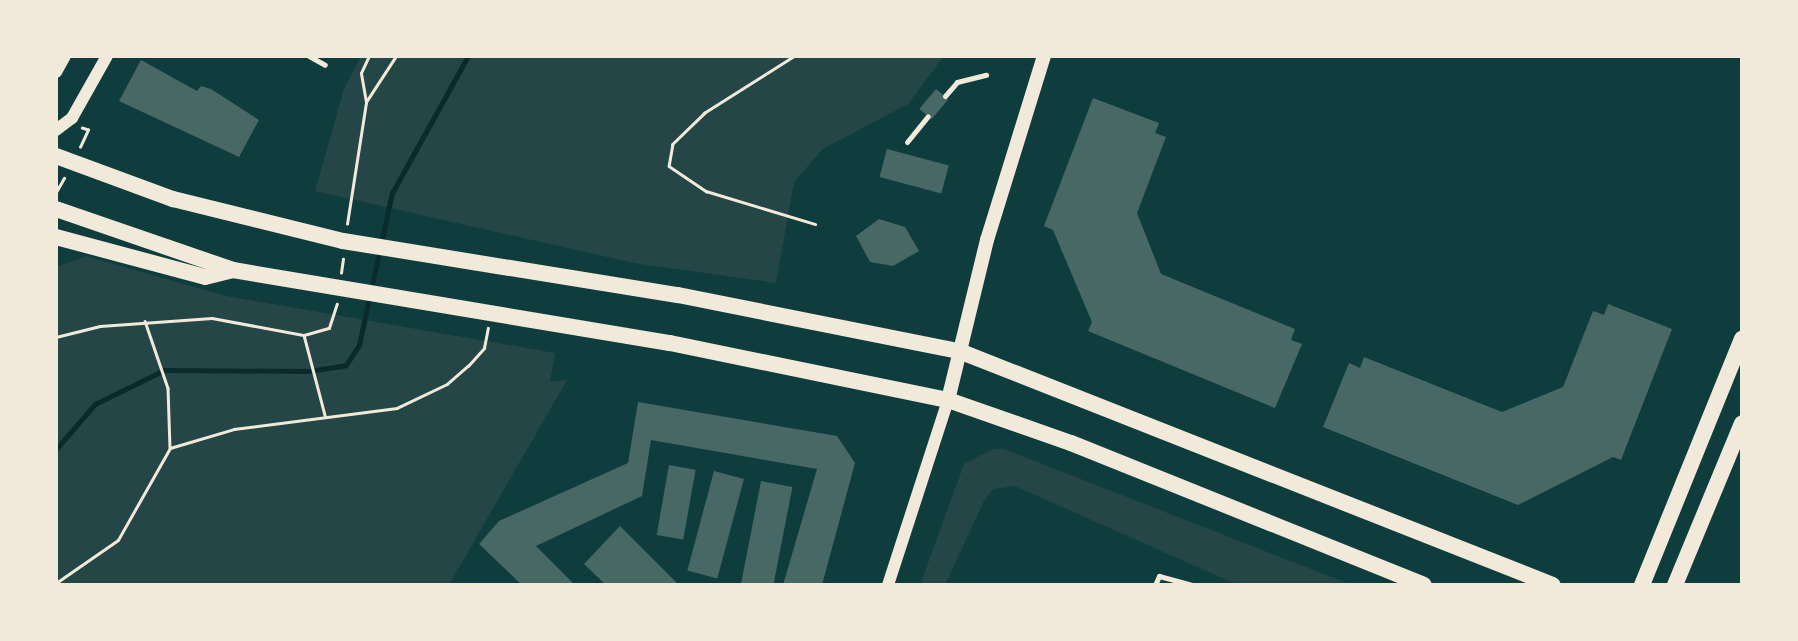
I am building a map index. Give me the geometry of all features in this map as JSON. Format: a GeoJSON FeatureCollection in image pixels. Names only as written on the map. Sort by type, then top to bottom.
{"type":"FeatureCollection","features":[{"type":"Feature","properties":{"kind":"main road"},"geometry":{"type":"LineString","coordinates":[[948,400],[959,351],[1044,56]]}},
{"type":"Feature","properties":{"kind":"main road"},"geometry":{"type":"LineString","coordinates":[[56,156],[173,199],[344,241],[678,295],[959,351],[1553,585]]}},
{"type":"Feature","properties":{"kind":"main road"},"geometry":{"type":"LineString","coordinates":[[56,209],[233,270],[337,285],[489,317],[670,343],[948,400],[1071,443],[1424,585]]}},
{"type":"Feature","properties":{"kind":"main road"},"geometry":{"type":"LineString","coordinates":[[56,237],[205,277],[233,270]]}},
{"type":"Feature","properties":{"kind":"main road"},"geometry":{"type":"LineString","coordinates":[[1642,585],[1742,339]]}},
{"type":"Feature","properties":{"kind":"main road"},"geometry":{"type":"LineString","coordinates":[[1675,585],[1742,423]]}},
{"type":"Feature","properties":{"kind":"street"},"geometry":{"type":"LineString","coordinates":[[56,72],[65,56]]}},
{"type":"Feature","properties":{"kind":"street"},"geometry":{"type":"LineString","coordinates":[[56,131],[72,118],[107,56]]}},
{"type":"Feature","properties":{"kind":"street"},"geometry":{"type":"LineString","coordinates":[[888,585],[948,400]]}},
{"type":"Feature","properties":{"kind":"lane"},"geometry":{"type":"LineString","coordinates":[[309,56],[325,65]]}},
{"type":"Feature","properties":{"kind":"lane"},"geometry":{"type":"LineString","coordinates":[[944,96],[957,82],[986,75]]}},
{"type":"Feature","properties":{"kind":"lane"},"geometry":{"type":"LineString","coordinates":[[907,142],[928,116]]}},
{"type":"Feature","properties":{"kind":"lane"},"geometry":{"type":"LineString","coordinates":[[1156,585],[1159,576],[1193,585]]}},
{"type":"Feature","properties":{"kind":"path"},"geometry":{"type":"LineString","coordinates":[[56,337],[145,321],[212,318],[304,335],[329,328],[366,102],[360,73],[369,56]]}},
{"type":"Feature","properties":{"kind":"path"},"geometry":{"type":"LineString","coordinates":[[366,102],[396,56]]}},
{"type":"Feature","properties":{"kind":"path"},"geometry":{"type":"LineString","coordinates":[[795,56],[705,113],[673,144],[669,166],[706,191],[815,224]]}},
{"type":"Feature","properties":{"kind":"path"},"geometry":{"type":"LineString","coordinates":[[170,448],[220,432],[325,415],[397,408],[447,384],[484,348],[489,317]]}},
{"type":"Feature","properties":{"kind":"path"},"geometry":{"type":"LineString","coordinates":[[56,583],[118,540],[170,448],[168,388],[145,321]]}},
{"type":"Feature","properties":{"kind":"path"},"geometry":{"type":"LineString","coordinates":[[304,335],[325,415]]}},
{"type":"Feature","properties":{"kind":"shaded area"},"geometry":{"type":"Polygon","coordinates":[[[361,56],[944,56],[908,104],[823,149],[794,182],[776,283],[634,263],[315,191],[344,89],[361,56]]]}},
{"type":"Feature","properties":{"kind":"shaded area"},"geometry":{"type":"Polygon","coordinates":[[[86,256],[226,296],[555,353],[550,382],[567,380],[449,585],[56,585],[56,267],[86,256]]]}},
{"type":"Feature","properties":{"kind":"shaded area"},"geometry":{"type":"Polygon","coordinates":[[[993,449],[1004,449],[1352,585],[1238,585],[1015,486],[993,489],[984,501],[945,585],[920,585],[964,464],[993,449]]]}},
{"type":"Feature","properties":{"kind":"building"},"geometry":{"type":"Polygon","coordinates":[[[141,60],[197,91],[201,86],[211,89],[259,120],[239,157],[119,101],[141,60]]]}},
{"type":"Feature","properties":{"kind":"building"},"geometry":{"type":"Polygon","coordinates":[[[936,89],[948,99],[932,119],[919,109],[936,89]]]}},
{"type":"Feature","properties":{"kind":"building"},"geometry":{"type":"Polygon","coordinates":[[[1093,98],[1159,123],[1155,133],[1166,137],[1137,213],[1161,274],[1295,329],[1291,340],[1302,344],[1275,408],[1088,331],[1092,322],[1053,230],[1044,226],[1093,98]]]}},
{"type":"Feature","properties":{"kind":"building"},"geometry":{"type":"Polygon","coordinates":[[[887,149],[949,166],[941,194],[879,177],[887,149]]]}},
{"type":"Feature","properties":{"kind":"building"},"geometry":{"type":"Polygon","coordinates":[[[879,219],[905,227],[919,251],[893,266],[870,262],[856,236],[879,219]]]}},
{"type":"Feature","properties":{"kind":"building"},"geometry":{"type":"Polygon","coordinates":[[[1608,304],[1672,329],[1621,460],[1613,457],[1518,505],[1323,427],[1349,363],[1360,368],[1364,357],[1502,412],[1563,387],[1593,311],[1604,315],[1608,304]]]}},
{"type":"Feature","properties":{"kind":"building"},"geometry":{"type":"Polygon","coordinates":[[[638,402],[837,436],[855,463],[822,585],[783,585],[817,469],[651,440],[642,496],[536,546],[575,585],[522,585],[479,544],[499,521],[628,463],[638,402]]]}},
{"type":"Feature","properties":{"kind":"building"},"geometry":{"type":"Polygon","coordinates":[[[669,465],[696,470],[683,540],[657,535],[669,465]]]}},
{"type":"Feature","properties":{"kind":"building"},"geometry":{"type":"Polygon","coordinates":[[[714,471],[744,479],[717,579],[687,570],[714,471]]]}},
{"type":"Feature","properties":{"kind":"building"},"geometry":{"type":"Polygon","coordinates":[[[761,481],[792,487],[773,585],[741,585],[761,481]]]}},
{"type":"Feature","properties":{"kind":"building"},"geometry":{"type":"Polygon","coordinates":[[[620,526],[679,585],[606,585],[584,564],[620,526]]]}},
{"type":"Feature","properties":{"kind":"waterway"},"geometry":{"type":"LineString","coordinates":[[56,449],[95,404],[164,370],[309,371],[346,365],[359,345],[392,193],[468,56]]}}]}
